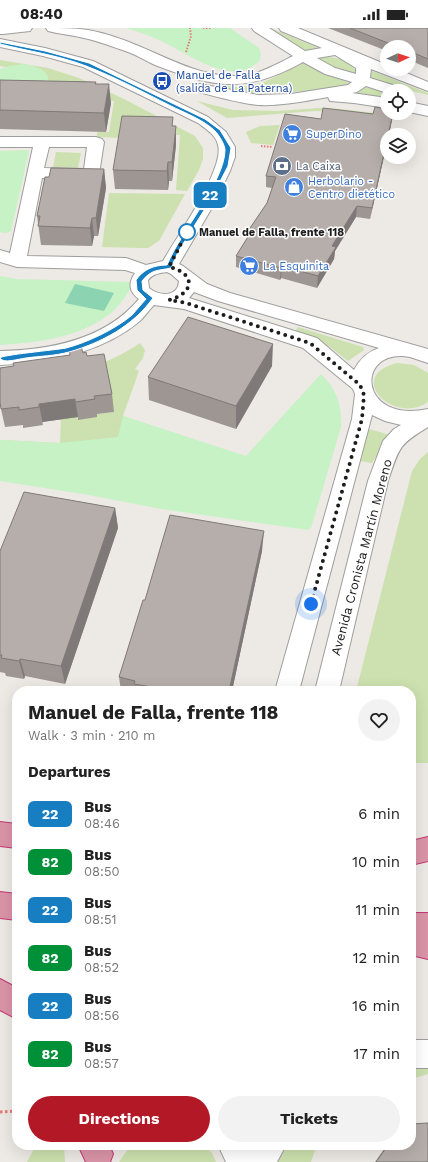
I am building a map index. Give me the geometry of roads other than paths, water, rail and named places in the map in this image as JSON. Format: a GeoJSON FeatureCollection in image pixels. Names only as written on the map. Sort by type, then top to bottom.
{"type":"FeatureCollection","features":[{"type":"Feature","properties":{"kind":"highway"},"geometry":{"type":"LineString","coordinates":[[0,834],[12,835]]}},
{"type":"Feature","properties":{"kind":"highway"},"geometry":{"type":"LineString","coordinates":[[416,852],[428,849]]}},
{"type":"Feature","properties":{"kind":"highway"},"geometry":{"type":"LineString","coordinates":[[416,863],[428,863]]}},
{"type":"Feature","properties":{"kind":"highway"},"geometry":{"type":"LineString","coordinates":[[0,905],[12,906]]}},
{"type":"Feature","properties":{"kind":"highway"},"geometry":{"type":"LineString","coordinates":[[416,926],[428,926]]}},
{"type":"Feature","properties":{"kind":"highway"},"geometry":{"type":"LineString","coordinates":[[416,943],[428,946]]}},
{"type":"Feature","properties":{"kind":"highway"},"geometry":{"type":"LineString","coordinates":[[0,993],[12,1001]]}},
{"type":"Feature","properties":{"kind":"street"},"geometry":{"type":"LineString","coordinates":[[1,34],[25,28]]}},
{"type":"Feature","properties":{"kind":"street"},"geometry":{"type":"LineString","coordinates":[[53,28],[88,34],[134,49],[159,61],[206,78],[226,80],[250,78],[283,67],[304,56],[337,50],[364,66],[362,82],[352,89],[288,99]]}},
{"type":"Feature","properties":{"kind":"street"},"geometry":{"type":"LineString","coordinates":[[246,28],[263,41],[271,50],[273,59],[269,67],[250,78]]}},
{"type":"Feature","properties":{"kind":"street"},"geometry":{"type":"LineString","coordinates":[[259,28],[330,71],[380,87]]}},
{"type":"Feature","properties":{"kind":"street"},"geometry":{"type":"LineString","coordinates":[[286,28],[428,87]]}},
{"type":"Feature","properties":{"kind":"street"},"geometry":{"type":"LineString","coordinates":[[1,34],[45,52],[88,64],[203,120],[218,131],[228,148],[226,166],[208,199],[175,252],[169,267]]}},
{"type":"Feature","properties":{"kind":"street"},"geometry":{"type":"LineString","coordinates":[[159,61],[199,87],[233,96],[258,100],[354,98],[380,102]]}},
{"type":"Feature","properties":{"kind":"street"},"geometry":{"type":"LineString","coordinates":[[416,96],[428,100]]}},
{"type":"Feature","properties":{"kind":"street"},"geometry":{"type":"LineString","coordinates":[[416,108],[428,111]]}},
{"type":"Feature","properties":{"kind":"street"},"geometry":{"type":"LineString","coordinates":[[17,261],[42,141]]}},
{"type":"Feature","properties":{"kind":"street"},"geometry":{"type":"LineString","coordinates":[[0,142],[96,142],[91,174],[36,173]]}},
{"type":"Feature","properties":{"kind":"street"},"geometry":{"type":"LineString","coordinates":[[0,256],[17,261],[126,264],[147,271]]}},
{"type":"Feature","properties":{"kind":"street"},"geometry":{"type":"LineString","coordinates":[[188,278],[188,289],[177,298],[159,301],[150,298],[140,290],[139,280],[147,271],[161,267],[169,267],[184,273],[201,288],[224,297],[422,354]]}},
{"type":"Feature","properties":{"kind":"street"},"geometry":{"type":"LineString","coordinates":[[0,358],[12,358],[68,350],[104,336],[134,317],[150,298]]}},
{"type":"Feature","properties":{"kind":"street"},"geometry":{"type":"LineString","coordinates":[[169,300],[186,303],[310,343],[362,390],[373,406],[386,413],[403,418],[428,417]]}},
{"type":"Feature","properties":{"kind":"street"},"geometry":{"type":"LineString","coordinates":[[288,686],[360,427],[362,390],[361,374],[366,365],[375,357],[388,352],[402,350],[422,354]]}},
{"type":"Feature","properties":{"kind":"street","name":"Avenida Cronista Martín Moreno"},"geometry":{"type":"LineString","coordinates":[[327,686],[378,481],[390,446],[401,434],[428,417]]}},
{"type":"Feature","properties":{"kind":"street"},"geometry":{"type":"LineString","coordinates":[[416,1054],[428,1054]]}},
{"type":"Feature","properties":{"kind":"street"},"geometry":{"type":"LineString","coordinates":[[237,1150],[241,1162]]}},
{"type":"Feature","properties":{"kind":"street"},"geometry":{"type":"LineString","coordinates":[[260,1162],[268,1150]]}},
{"type":"Feature","properties":{"kind":"place","name":"Manuel de Falla (salida de La Paterna)"},"geometry":{"type":"Point","coordinates":[162,81]}},
{"type":"Feature","properties":{"kind":"place","name":"SuperDino"},"geometry":{"type":"Point","coordinates":[292,134]}},
{"type":"Feature","properties":{"kind":"place","name":"La Caixa"},"geometry":{"type":"Point","coordinates":[282,166]}},
{"type":"Feature","properties":{"kind":"place","name":"Herbolario - Centro dietético"},"geometry":{"type":"Point","coordinates":[294,187]}},
{"type":"Feature","properties":{"kind":"place","name":"Manuel de Falla, frente 118"},"geometry":{"type":"Point","coordinates":[187,232]}},
{"type":"Feature","properties":{"kind":"place","name":"La Esquinita"},"geometry":{"type":"Point","coordinates":[249,266]}}]}
